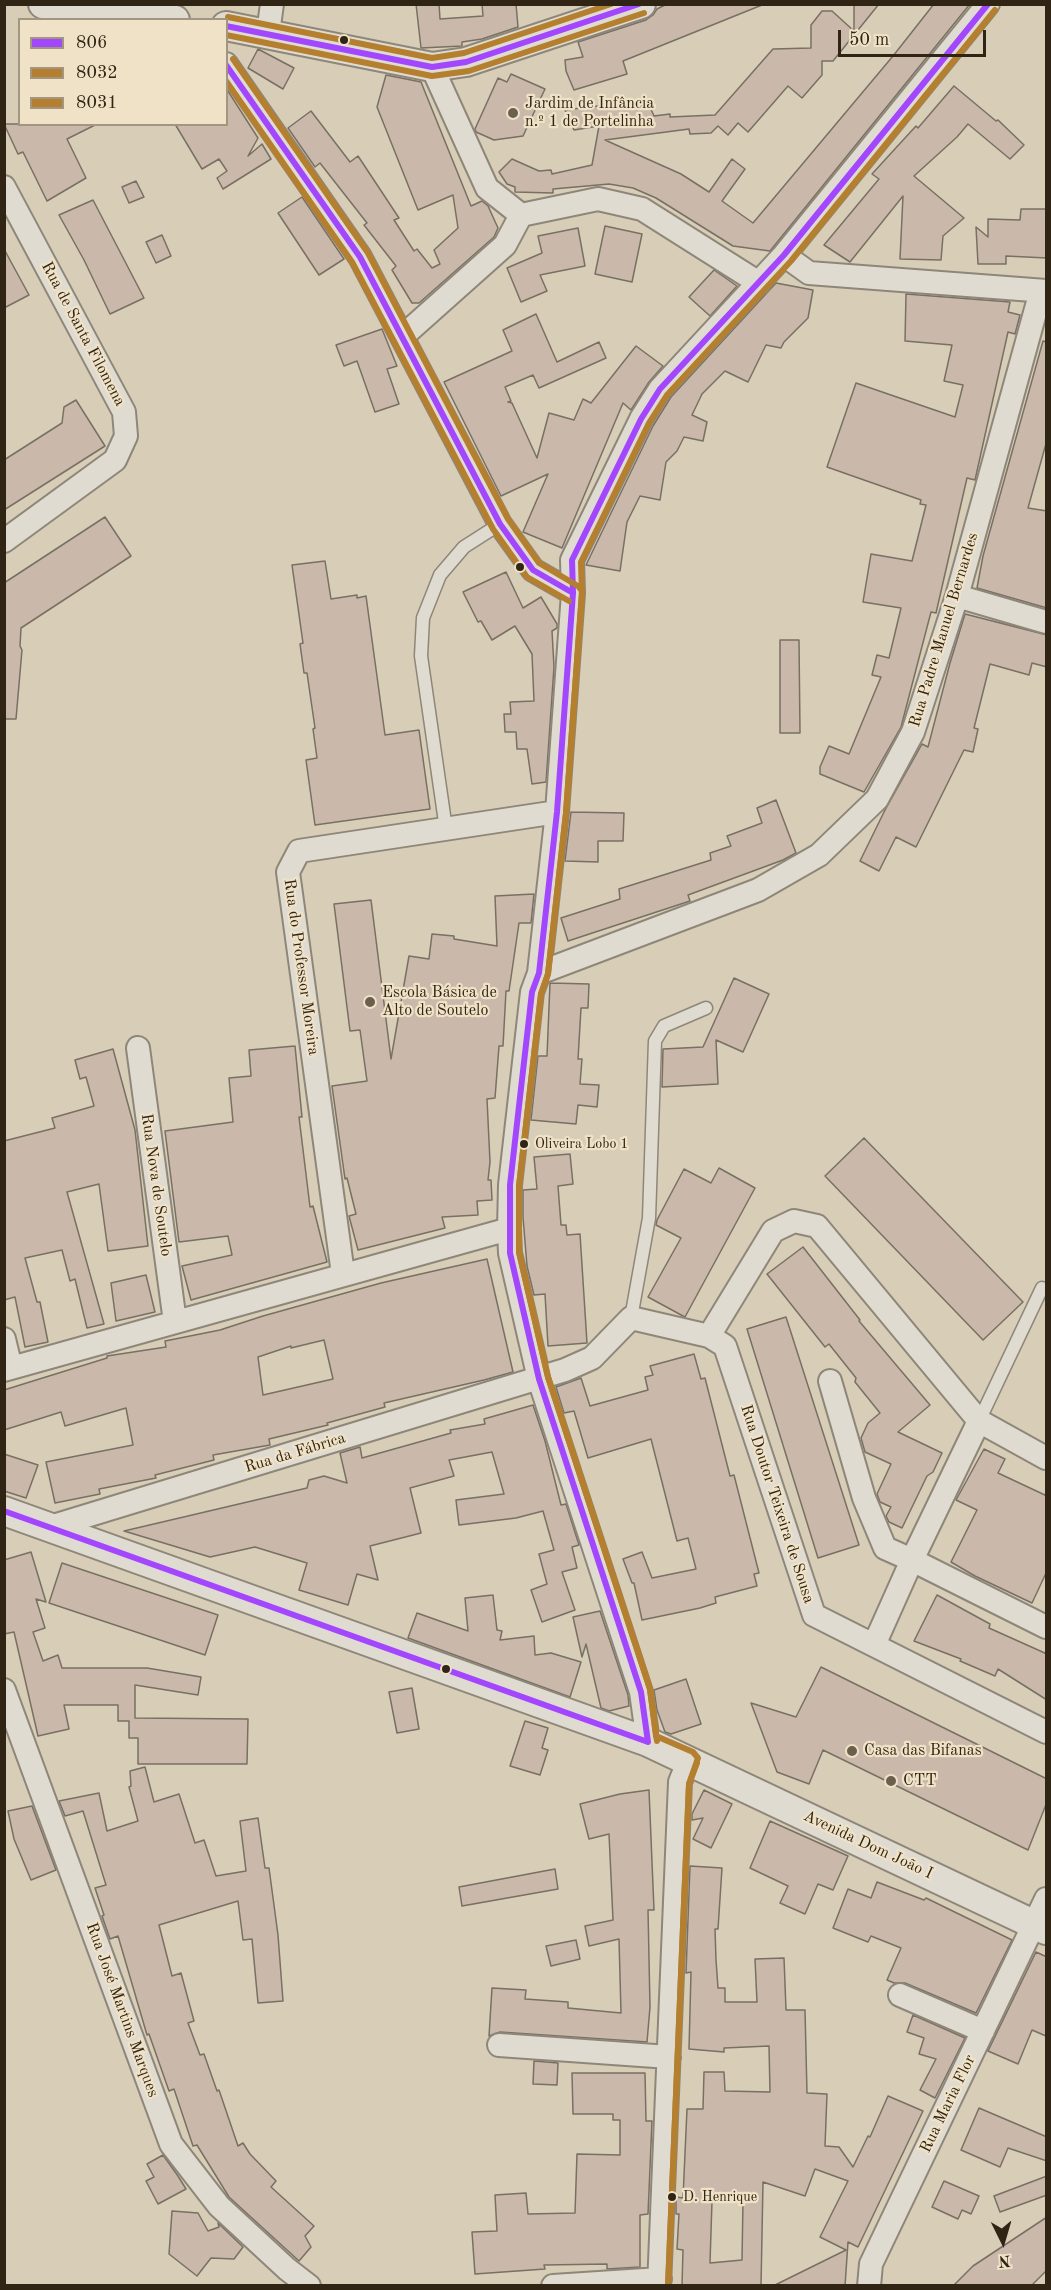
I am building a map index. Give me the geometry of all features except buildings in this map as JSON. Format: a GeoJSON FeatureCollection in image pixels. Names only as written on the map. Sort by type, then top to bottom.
{"type":"FeatureCollection","features":[{"type":"Feature","properties":{"kind":"street"},"geometry":{"type":"LineString","coordinates":[[43,4],[158,18]]}},
{"type":"Feature","properties":{"kind":"street"},"geometry":{"type":"LineString","coordinates":[[268,33],[272,4]]}},
{"type":"Feature","properties":{"kind":"street"},"geometry":{"type":"LineString","coordinates":[[228,26],[432,67],[466,62],[641,4]]}},
{"type":"Feature","properties":{"kind":"street"},"geometry":{"type":"LineString","coordinates":[[648,1742],[642,1692],[539,1379],[510,1253],[510,1185],[532,992],[539,973],[557,812],[573,593],[572,560],[641,419],[660,388],[784,255],[988,4]]}},
{"type":"Feature","properties":{"kind":"street"},"geometry":{"type":"LineString","coordinates":[[228,67],[360,257],[500,524],[533,570],[573,593]]}},
{"type":"Feature","properties":{"kind":"street"},"geometry":{"type":"LineString","coordinates":[[432,67],[487,188],[520,215]]}},
{"type":"Feature","properties":{"kind":"street","name":"Rua de Santa Filomena"},"geometry":{"type":"LineString","coordinates":[[4,186],[124,412],[126,436],[115,460],[4,541]]}},
{"type":"Feature","properties":{"kind":"street"},"geometry":{"type":"LineString","coordinates":[[520,215],[598,199],[642,209],[759,284]]}},
{"type":"Feature","properties":{"kind":"street"},"geometry":{"type":"LineString","coordinates":[[403,336],[505,244],[520,215]]}},
{"type":"Feature","properties":{"kind":"street"},"geometry":{"type":"LineString","coordinates":[[784,255],[809,273],[1044,291]]}},
{"type":"Feature","properties":{"kind":"street","name":"Rua Padre Manuel Bernardes"},"geometry":{"type":"LineString","coordinates":[[539,973],[758,890],[819,855],[877,799],[913,732],[957,596],[1044,291]]}},
{"type":"Feature","properties":{"kind":"street"},"geometry":{"type":"LineString","coordinates":[[957,596],[1047,622]]}},
{"type":"Feature","properties":{"kind":"street","name":"Rua do Professor Moreira"},"geometry":{"type":"LineString","coordinates":[[343,1274],[288,872],[299,851],[557,812]]}},
{"type":"Feature","properties":{"kind":"street","name":"Rua Nova de Soutelo"},"geometry":{"type":"LineString","coordinates":[[138,1048],[175,1322]]}},
{"type":"Feature","properties":{"kind":"street"},"geometry":{"type":"LineString","coordinates":[[539,1379],[592,1358],[631,1318],[709,1336],[773,1231],[794,1221],[817,1226],[979,1421],[1047,1458]]}},
{"type":"Feature","properties":{"kind":"street"},"geometry":{"type":"LineString","coordinates":[[4,1339],[8,1369],[509,1229]]}},
{"type":"Feature","properties":{"kind":"street","name":"Rua Doutor Teixeira de Sousa"},"geometry":{"type":"LineString","coordinates":[[709,1336],[725,1346],[814,1615],[1047,1732]]}},
{"type":"Feature","properties":{"kind":"street","name":"Rua da Fábrica"},"geometry":{"type":"LineString","coordinates":[[50,1527],[539,1379]]}},
{"type":"Feature","properties":{"kind":"street"},"geometry":{"type":"LineString","coordinates":[[830,1381],[864,1498],[885,1548],[1047,1627]]}},
{"type":"Feature","properties":{"kind":"street"},"geometry":{"type":"LineString","coordinates":[[874,1646],[912,1560],[979,1421]]}},
{"type":"Feature","properties":{"kind":"street","name":"Avenida Dom João I"},"geometry":{"type":"LineString","coordinates":[[6,1518],[50,1527],[648,1742],[1042,1918]]}},
{"type":"Feature","properties":{"kind":"street","name":"Rua José Martins Marques"},"geometry":{"type":"LineString","coordinates":[[5,1691],[171,2144],[219,2206],[309,2286]]}},
{"type":"Feature","properties":{"kind":"street"},"geometry":{"type":"LineString","coordinates":[[553,2286],[659,2282],[680,1782],[689,1760]]}},
{"type":"Feature","properties":{"kind":"street","name":"Rua Maria Flor"},"geometry":{"type":"LineString","coordinates":[[869,2286],[872,2264],[983,2031],[1042,1918]]}},
{"type":"Feature","properties":{"kind":"street"},"geometry":{"type":"LineString","coordinates":[[900,1995],[983,2031]]}},
{"type":"Feature","properties":{"kind":"street"},"geometry":{"type":"LineString","coordinates":[[500,2045],[669,2057]]}},
{"type":"Feature","properties":{"kind":"lane"},"geometry":{"type":"LineString","coordinates":[[446,829],[421,656],[423,618],[440,575],[464,547],[500,524]]}},
{"type":"Feature","properties":{"kind":"lane"},"geometry":{"type":"LineString","coordinates":[[631,1318],[649,1218],[655,1041],[664,1026],[706,1008]]}},
{"type":"Feature","properties":{"kind":"lane"},"geometry":{"type":"LineString","coordinates":[[979,1421],[1042,1288]]}},
{"type":"Feature","properties":{"kind":"transit line","name":"8031"},"geometry":{"type":"LineString","coordinates":[[228,17],[432,58],[464,53],[611,4]]}},
{"type":"Feature","properties":{"kind":"transit line","name":"806"},"geometry":{"type":"LineString","coordinates":[[228,26],[432,67],[466,62],[639,4]]}},
{"type":"Feature","properties":{"kind":"transit line","name":"806"},"geometry":{"type":"LineString","coordinates":[[648,1742],[641,1692],[539,1379],[510,1253],[510,1185],[532,992],[539,973],[557,812],[573,593],[572,560],[641,419],[660,389],[784,255],[988,4]]}},
{"type":"Feature","properties":{"kind":"transit line","name":"8032"},"geometry":{"type":"LineString","coordinates":[[657,1741],[650,1689],[548,1377],[519,1252],[519,1186],[541,994],[548,974],[566,813],[582,594],[581,562],[649,423],[667,395],[791,261],[995,10]]}},
{"type":"Feature","properties":{"kind":"transit line","name":"8032"},"geometry":{"type":"LineString","coordinates":[[228,35],[432,76],[469,71],[644,13]]}},
{"type":"Feature","properties":{"kind":"transit line","name":"8031"},"geometry":{"type":"LineString","coordinates":[[233,59],[368,253],[508,519],[539,563],[578,586],[582,591],[566,813],[548,974],[541,994],[519,1186],[519,1252],[548,1377],[650,1689],[656,1736],[693,1752],[698,1758],[689,1784],[668,2286]]}},
{"type":"Feature","properties":{"kind":"transit line","name":"806"},"geometry":{"type":"LineString","coordinates":[[228,68],[360,257],[500,524],[533,570],[573,593]]}},
{"type":"Feature","properties":{"kind":"transit line","name":"8032"},"geometry":{"type":"LineString","coordinates":[[228,84],[352,262],[493,529],[527,577],[569,601]]}},
{"type":"Feature","properties":{"kind":"transit line","name":"806"},"geometry":{"type":"LineString","coordinates":[[4,1511],[648,1742]]}},
{"type":"Feature","properties":{"kind":"transit line","name":"8032"},"geometry":{"type":"LineString","coordinates":[[668,2286],[689,1784],[697,1763]]}},
{"type":"Feature","properties":{"kind":"place","name":"Jardim de Infância n.º 1 de Portelinha"},"geometry":{"type":"Point","coordinates":[513,113]}},
{"type":"Feature","properties":{"kind":"place","name":"Escola Básica de Alto de Soutelo"},"geometry":{"type":"Point","coordinates":[370,1002]}},
{"type":"Feature","properties":{"kind":"place","name":"Oliveira Lobo 1"},"geometry":{"type":"Point","coordinates":[524,1144]}},
{"type":"Feature","properties":{"kind":"place","name":"Casa das Bifanas"},"geometry":{"type":"Point","coordinates":[852,1751]}},
{"type":"Feature","properties":{"kind":"place","name":"CTT"},"geometry":{"type":"Point","coordinates":[891,1781]}},
{"type":"Feature","properties":{"kind":"place","name":"D. Henrique"},"geometry":{"type":"Point","coordinates":[672,2197]}}]}
